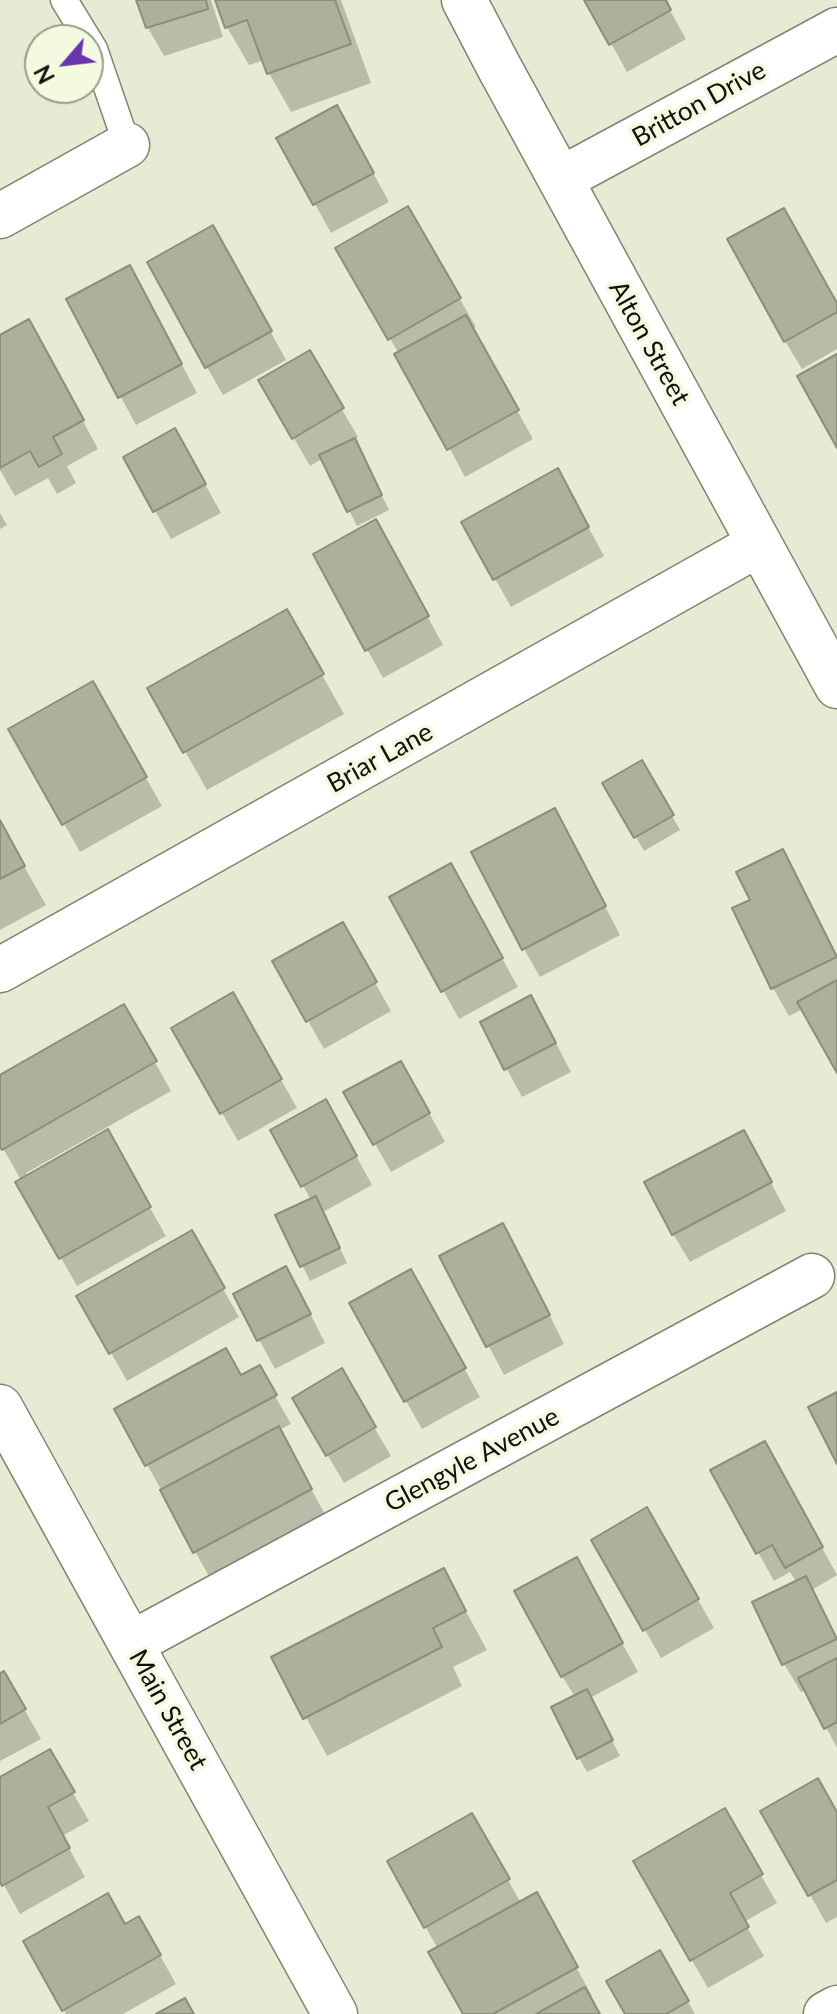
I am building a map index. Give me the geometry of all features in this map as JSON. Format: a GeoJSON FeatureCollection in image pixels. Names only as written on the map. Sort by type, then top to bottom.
{"type":"FeatureCollection","features":[{"type":"Feature","properties":{"kind":"street","name":"Alton Street"},"geometry":{"type":"LineString","coordinates":[[464,0],[837,686]]}},
{"type":"Feature","properties":{"kind":"street","name":"Britton Drive"},"geometry":{"type":"LineString","coordinates":[[561,179],[837,30]]}},
{"type":"Feature","properties":{"kind":"street"},"geometry":{"type":"LineString","coordinates":[[0,216],[127,145]]}},
{"type":"Feature","properties":{"kind":"street","name":"Briar Lane"},"geometry":{"type":"LineString","coordinates":[[0,970],[759,544]]}},
{"type":"Feature","properties":{"kind":"street","name":"Glengyle Avenue"},"geometry":{"type":"LineString","coordinates":[[132,1643],[812,1276]]}},
{"type":"Feature","properties":{"kind":"street","name":"Main Street"},"geometry":{"type":"LineString","coordinates":[[0,1407],[335,2014]]}},
{"type":"Feature","properties":{"kind":"street"},"geometry":{"type":"LineString","coordinates":[[826,2014],[837,2008]]}},
{"type":"Feature","properties":{"kind":"lane"},"geometry":{"type":"LineString","coordinates":[[64,0],[94,49],[127,145]]}},
{"type":"Feature","properties":{"kind":"building"},"geometry":{"type":"Polygon","coordinates":[[[136,0],[206,0],[208,9],[146,28],[136,0]]]}},
{"type":"Feature","properties":{"kind":"building"},"geometry":{"type":"Polygon","coordinates":[[[215,0],[335,0],[351,44],[267,74],[247,20],[225,28],[215,0]]]}},
{"type":"Feature","properties":{"kind":"building"},"geometry":{"type":"Polygon","coordinates":[[[584,0],[666,0],[671,10],[609,45],[584,0]]]}},
{"type":"Feature","properties":{"kind":"building"},"geometry":{"type":"Polygon","coordinates":[[[337,105],[374,173],[313,205],[276,138],[337,105]]]}},
{"type":"Feature","properties":{"kind":"building"},"geometry":{"type":"Polygon","coordinates":[[[408,206],[461,298],[388,340],[335,248],[408,206]]]}},
{"type":"Feature","properties":{"kind":"building"},"geometry":{"type":"Polygon","coordinates":[[[784,208],[837,303],[837,312],[784,342],[727,239],[784,208]]]}},
{"type":"Feature","properties":{"kind":"building"},"geometry":{"type":"Polygon","coordinates":[[[213,225],[272,331],[205,368],[147,262],[213,225]]]}},
{"type":"Feature","properties":{"kind":"building"},"geometry":{"type":"Polygon","coordinates":[[[130,265],[182,364],[118,398],[66,299],[130,265]]]}},
{"type":"Feature","properties":{"kind":"building"},"geometry":{"type":"Polygon","coordinates":[[[466,315],[519,410],[447,450],[394,354],[466,315]]]}},
{"type":"Feature","properties":{"kind":"building"},"geometry":{"type":"Polygon","coordinates":[[[29,319],[84,420],[53,437],[62,454],[39,467],[30,451],[0,468],[0,335],[29,319]]]}},
{"type":"Feature","properties":{"kind":"building"},"geometry":{"type":"Polygon","coordinates":[[[310,350],[344,408],[292,439],[258,380],[310,350]]]}},
{"type":"Feature","properties":{"kind":"building"},"geometry":{"type":"Polygon","coordinates":[[[837,354],[837,448],[797,376],[837,354]]]}},
{"type":"Feature","properties":{"kind":"building"},"geometry":{"type":"Polygon","coordinates":[[[175,428],[206,484],[153,512],[123,457],[175,428]]]}},
{"type":"Feature","properties":{"kind":"building"},"geometry":{"type":"Polygon","coordinates":[[[355,438],[382,495],[347,512],[319,455],[355,438]]]}},
{"type":"Feature","properties":{"kind":"building"},"geometry":{"type":"Polygon","coordinates":[[[558,468],[589,527],[493,580],[461,522],[558,468]]]}},
{"type":"Feature","properties":{"kind":"building"},"geometry":{"type":"Polygon","coordinates":[[[376,519],[429,616],[365,651],[313,554],[376,519]]]}},
{"type":"Feature","properties":{"kind":"building"},"geometry":{"type":"Polygon","coordinates":[[[287,609],[324,674],[183,753],[147,688],[287,609]]]}},
{"type":"Feature","properties":{"kind":"building"},"geometry":{"type":"Polygon","coordinates":[[[93,681],[147,777],[62,825],[8,729],[93,681]]]}},
{"type":"Feature","properties":{"kind":"building"},"geometry":{"type":"Polygon","coordinates":[[[642,760],[674,815],[634,838],[602,783],[642,760]]]}},
{"type":"Feature","properties":{"kind":"building"},"geometry":{"type":"Polygon","coordinates":[[[555,808],[606,906],[522,950],[471,852],[555,808]]]}},
{"type":"Feature","properties":{"kind":"building"},"geometry":{"type":"Polygon","coordinates":[[[0,820],[25,866],[0,879],[0,820]]]}},
{"type":"Feature","properties":{"kind":"building"},"geometry":{"type":"Polygon","coordinates":[[[783,849],[837,957],[771,989],[732,908],[750,900],[736,872],[783,849]]]}},
{"type":"Feature","properties":{"kind":"building"},"geometry":{"type":"Polygon","coordinates":[[[451,863],[503,958],[441,992],[389,897],[451,863]]]}},
{"type":"Feature","properties":{"kind":"building"},"geometry":{"type":"Polygon","coordinates":[[[343,922],[377,982],[306,1022],[272,961],[343,922]]]}},
{"type":"Feature","properties":{"kind":"building"},"geometry":{"type":"Polygon","coordinates":[[[837,980],[837,1073],[797,1002],[837,980]]]}},
{"type":"Feature","properties":{"kind":"building"},"geometry":{"type":"Polygon","coordinates":[[[233,992],[282,1079],[220,1114],[171,1028],[233,992]]]}},
{"type":"Feature","properties":{"kind":"building"},"geometry":{"type":"Polygon","coordinates":[[[531,995],[556,1043],[504,1070],[480,1022],[531,995]]]}},
{"type":"Feature","properties":{"kind":"building"},"geometry":{"type":"Polygon","coordinates":[[[124,1004],[157,1061],[2,1150],[0,1075],[124,1004]]]}},
{"type":"Feature","properties":{"kind":"building"},"geometry":{"type":"Polygon","coordinates":[[[401,1061],[430,1113],[373,1145],[343,1092],[401,1061]]]}},
{"type":"Feature","properties":{"kind":"building"},"geometry":{"type":"Polygon","coordinates":[[[326,1099],[357,1156],[301,1187],[270,1130],[326,1099]]]}},
{"type":"Feature","properties":{"kind":"building"},"geometry":{"type":"Polygon","coordinates":[[[108,1129],[151,1207],[59,1259],[15,1182],[108,1129]]]}},
{"type":"Feature","properties":{"kind":"building"},"geometry":{"type":"Polygon","coordinates":[[[744,1130],[772,1182],[672,1235],[644,1182],[744,1130]]]}},
{"type":"Feature","properties":{"kind":"building"},"geometry":{"type":"Polygon","coordinates":[[[316,1196],[340,1248],[300,1267],[275,1215],[316,1196]]]}},
{"type":"Feature","properties":{"kind":"building"},"geometry":{"type":"Polygon","coordinates":[[[503,1223],[550,1315],[486,1347],[439,1256],[503,1223]]]}},
{"type":"Feature","properties":{"kind":"building"},"geometry":{"type":"Polygon","coordinates":[[[192,1230],[225,1288],[109,1354],[76,1296],[192,1230]]]}},
{"type":"Feature","properties":{"kind":"building"},"geometry":{"type":"Polygon","coordinates":[[[286,1266],[311,1314],[257,1341],[233,1294],[286,1266]]]}},
{"type":"Feature","properties":{"kind":"building"},"geometry":{"type":"Polygon","coordinates":[[[411,1269],[466,1368],[404,1402],[349,1303],[411,1269]]]}},
{"type":"Feature","properties":{"kind":"building"},"geometry":{"type":"Polygon","coordinates":[[[226,1348],[241,1375],[260,1365],[277,1395],[145,1466],[114,1409],[226,1348]]]}},
{"type":"Feature","properties":{"kind":"building"},"geometry":{"type":"Polygon","coordinates":[[[342,1368],[376,1427],[326,1456],[292,1398],[342,1368]]]}},
{"type":"Feature","properties":{"kind":"building"},"geometry":{"type":"Polygon","coordinates":[[[837,1392],[837,1464],[808,1407],[837,1392]]]}},
{"type":"Feature","properties":{"kind":"building"},"geometry":{"type":"Polygon","coordinates":[[[279,1426],[312,1489],[193,1553],[160,1490],[279,1426]]]}},
{"type":"Feature","properties":{"kind":"building"},"geometry":{"type":"Polygon","coordinates":[[[765,1441],[823,1547],[785,1568],[772,1545],[756,1554],[710,1470],[765,1441]]]}},
{"type":"Feature","properties":{"kind":"building"},"geometry":{"type":"Polygon","coordinates":[[[647,1507],[699,1599],[643,1631],[591,1540],[647,1507]]]}},
{"type":"Feature","properties":{"kind":"building"},"geometry":{"type":"Polygon","coordinates":[[[577,1557],[623,1643],[561,1677],[514,1591],[577,1557]]]}},
{"type":"Feature","properties":{"kind":"building"},"geometry":{"type":"Polygon","coordinates":[[[444,1568],[466,1611],[433,1628],[442,1647],[303,1719],[271,1657],[444,1568]]]}},
{"type":"Feature","properties":{"kind":"building"},"geometry":{"type":"Polygon","coordinates":[[[806,1576],[837,1639],[782,1665],[752,1602],[806,1576]]]}},
{"type":"Feature","properties":{"kind":"building"},"geometry":{"type":"Polygon","coordinates":[[[837,1658],[837,1722],[824,1729],[798,1678],[837,1658]]]}},
{"type":"Feature","properties":{"kind":"building"},"geometry":{"type":"Polygon","coordinates":[[[4,1671],[26,1709],[0,1724],[0,1673],[4,1671]]]}},
{"type":"Feature","properties":{"kind":"building"},"geometry":{"type":"Polygon","coordinates":[[[587,1689],[613,1740],[577,1759],[551,1707],[587,1689]]]}},
{"type":"Feature","properties":{"kind":"building"},"geometry":{"type":"Polygon","coordinates":[[[50,1749],[75,1792],[48,1807],[70,1848],[2,1886],[0,1777],[50,1749]]]}},
{"type":"Feature","properties":{"kind":"building"},"geometry":{"type":"Polygon","coordinates":[[[818,1778],[837,1812],[837,1880],[808,1896],[760,1811],[818,1778]]]}},
{"type":"Feature","properties":{"kind":"building"},"geometry":{"type":"Polygon","coordinates":[[[725,1808],[763,1874],[730,1893],[749,1927],[690,1961],[633,1861],[725,1808]]]}},
{"type":"Feature","properties":{"kind":"building"},"geometry":{"type":"Polygon","coordinates":[[[472,1813],[510,1879],[424,1928],[387,1861],[472,1813]]]}},
{"type":"Feature","properties":{"kind":"building"},"geometry":{"type":"Polygon","coordinates":[[[537,1892],[578,1967],[493,2014],[463,2014],[428,1952],[537,1892]]]}},
{"type":"Feature","properties":{"kind":"building"},"geometry":{"type":"Polygon","coordinates":[[[108,1893],[125,1924],[139,1916],[161,1955],[62,2011],[23,1941],[108,1893]]]}},
{"type":"Feature","properties":{"kind":"building"},"geometry":{"type":"Polygon","coordinates":[[[660,1950],[689,2001],[666,2014],[625,2014],[606,1981],[660,1950]]]}},
{"type":"Feature","properties":{"kind":"building"},"geometry":{"type":"Polygon","coordinates":[[[585,1987],[600,2014],[536,2014],[585,1987]]]}},
{"type":"Feature","properties":{"kind":"building"},"geometry":{"type":"Polygon","coordinates":[[[185,1998],[194,2014],[156,2014],[185,1998]]]}}]}
